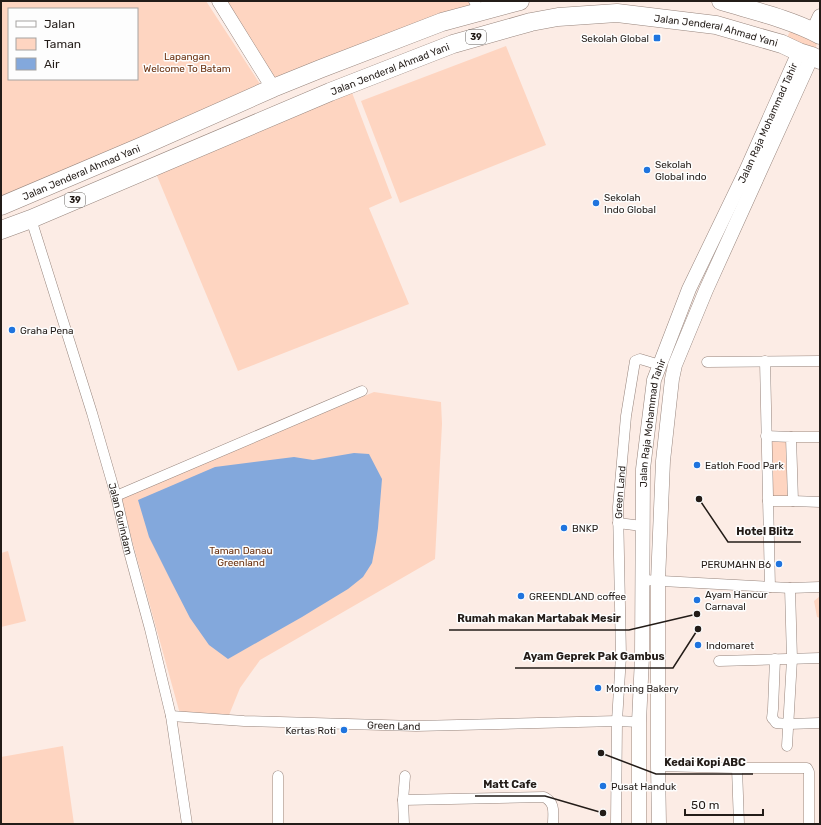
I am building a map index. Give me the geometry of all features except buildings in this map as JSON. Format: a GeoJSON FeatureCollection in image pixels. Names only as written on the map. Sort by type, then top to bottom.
{"type":"FeatureCollection","features":[{"type":"Feature","properties":{"kind":"highway","name":"Jalan Jenderal Ahmad Yani"},"geometry":{"type":"LineString","coordinates":[[1,206],[273,88],[442,22],[477,6],[520,1]]}},
{"type":"Feature","properties":{"kind":"highway"},"geometry":{"type":"LineString","coordinates":[[721,1],[778,18],[818,27]]}},
{"type":"Feature","properties":{"kind":"highway","name":"Jalan Jenderal Ahmad Yani"},"geometry":{"type":"LineString","coordinates":[[1,230],[31,219],[330,92],[453,44],[558,16],[617,13],[716,25],[782,44],[810,56]]}},
{"type":"Feature","properties":{"kind":"highway"},"geometry":{"type":"LineString","coordinates":[[140,147],[149,169]]}},
{"type":"Feature","properties":{"kind":"main road"},"geometry":{"type":"LineString","coordinates":[[219,1],[273,88]]}},
{"type":"Feature","properties":{"kind":"main road","name":"Jalan Raja Mohammad Tahir"},"geometry":{"type":"LineString","coordinates":[[639,824],[639,722],[643,580],[643,469],[654,380],[689,289],[746,171],[810,56]]}},
{"type":"Feature","properties":{"kind":"main road","name":"Jalan Raja Mohammad Tahir"},"geometry":{"type":"LineString","coordinates":[[659,824],[658,581],[662,461],[672,379],[675,365],[706,290],[810,56]]}},
{"type":"Feature","properties":{"kind":"street","name":"Jalan Gurindam"},"geometry":{"type":"LineString","coordinates":[[31,219],[92,413],[116,496],[171,716],[187,824]]}},
{"type":"Feature","properties":{"kind":"street","name":"Green Land"},"geometry":{"type":"LineString","coordinates":[[616,721],[621,656],[618,507],[626,416],[635,361],[640,359],[660,365]]}},
{"type":"Feature","properties":{"kind":"street"},"geometry":{"type":"LineString","coordinates":[[765,361],[770,587]]}},
{"type":"Feature","properties":{"kind":"street"},"geometry":{"type":"LineString","coordinates":[[707,362],[820,361]]}},
{"type":"Feature","properties":{"kind":"street"},"geometry":{"type":"LineString","coordinates":[[116,496],[362,391]]}},
{"type":"Feature","properties":{"kind":"street"},"geometry":{"type":"LineString","coordinates":[[766,436],[820,438]]}},
{"type":"Feature","properties":{"kind":"street"},"geometry":{"type":"LineString","coordinates":[[791,437],[793,501]]}},
{"type":"Feature","properties":{"kind":"street"},"geometry":{"type":"LineString","coordinates":[[768,501],[820,502]]}},
{"type":"Feature","properties":{"kind":"street"},"geometry":{"type":"LineString","coordinates":[[618,523],[642,526]]}},
{"type":"Feature","properties":{"kind":"street"},"geometry":{"type":"LineString","coordinates":[[643,580],[790,588],[820,587]]}},
{"type":"Feature","properties":{"kind":"street"},"geometry":{"type":"LineString","coordinates":[[786,746],[792,659],[790,588]]}},
{"type":"Feature","properties":{"kind":"street"},"geometry":{"type":"LineString","coordinates":[[719,661],[820,658]]}},
{"type":"Feature","properties":{"kind":"street"},"geometry":{"type":"LineString","coordinates":[[775,659],[772,718],[776,723],[820,723]]}},
{"type":"Feature","properties":{"kind":"street","name":"Green Land"},"geometry":{"type":"LineString","coordinates":[[171,716],[416,726],[616,721],[639,722]]}},
{"type":"Feature","properties":{"kind":"street"},"geometry":{"type":"LineString","coordinates":[[616,721],[616,824]]}},
{"type":"Feature","properties":{"kind":"street"},"geometry":{"type":"LineString","coordinates":[[658,766],[807,768],[809,772],[810,824]]}},
{"type":"Feature","properties":{"kind":"street"},"geometry":{"type":"LineString","coordinates":[[737,768],[739,824]]}},
{"type":"Feature","properties":{"kind":"street"},"geometry":{"type":"LineString","coordinates":[[278,776],[278,824]]}},
{"type":"Feature","properties":{"kind":"street"},"geometry":{"type":"LineString","coordinates":[[404,824],[403,800],[405,776]]}},
{"type":"Feature","properties":{"kind":"street"},"geometry":{"type":"LineString","coordinates":[[403,800],[544,797],[549,799],[552,804],[554,824]]}},
{"type":"Feature","properties":{"kind":"green space","name":"Lapangan Welcome To Batam"},"geometry":{"type":"Polygon","coordinates":[[[1,1],[206,1],[260,84],[1,199],[1,1]]]}},
{"type":"Feature","properties":{"kind":"green space"},"geometry":{"type":"Polygon","coordinates":[[[226,1],[490,1],[277,82],[226,1]]]}},
{"type":"Feature","properties":{"kind":"green space"},"geometry":{"type":"Polygon","coordinates":[[[791,29],[818,42],[812,55],[785,42],[791,29]]]}},
{"type":"Feature","properties":{"kind":"green space"},"geometry":{"type":"Polygon","coordinates":[[[506,46],[546,145],[400,203],[361,101],[506,46]]]}},
{"type":"Feature","properties":{"kind":"green space"},"geometry":{"type":"Polygon","coordinates":[[[351,90],[392,198],[369,208],[409,304],[238,371],[155,171],[351,90]]]}},
{"type":"Feature","properties":{"kind":"green space","name":"Taman Danau Greenland"},"geometry":{"type":"Polygon","coordinates":[[[374,392],[441,402],[442,424],[435,559],[260,660],[240,688],[229,715],[180,714],[120,497],[374,392]]]}},
{"type":"Feature","properties":{"kind":"green space"},"geometry":{"type":"Polygon","coordinates":[[[789,439],[791,497],[770,498],[768,440],[789,439]]]}},
{"type":"Feature","properties":{"kind":"green space"},"geometry":{"type":"Polygon","coordinates":[[[8,551],[26,621],[1,627],[1,553],[8,551]]]}},
{"type":"Feature","properties":{"kind":"green space"},"geometry":{"type":"Polygon","coordinates":[[[820,596],[820,618],[817,617],[814,601],[820,596]]]}},
{"type":"Feature","properties":{"kind":"green space"},"geometry":{"type":"Polygon","coordinates":[[[63,746],[74,824],[1,824],[1,757],[63,746]]]}},
{"type":"Feature","properties":{"kind":"water"},"geometry":{"type":"Polygon","coordinates":[[[354,453],[369,454],[382,479],[378,528],[372,563],[363,577],[348,589],[228,659],[209,645],[190,618],[149,537],[138,500],[215,467],[294,457],[313,460],[354,453]]]}},
{"type":"Feature","properties":{"kind":"place","name":"Sekolah Global"},"geometry":{"type":"Point","coordinates":[657,38]}},
{"type":"Feature","properties":{"kind":"place","name":"Sekolah Global indo"},"geometry":{"type":"Point","coordinates":[647,170]}},
{"type":"Feature","properties":{"kind":"place","name":"Sekolah Indo Global"},"geometry":{"type":"Point","coordinates":[596,203]}},
{"type":"Feature","properties":{"kind":"place","name":"Graha Pena"},"geometry":{"type":"Point","coordinates":[12,330]}},
{"type":"Feature","properties":{"kind":"place","name":"Eatloh Food Park"},"geometry":{"type":"Point","coordinates":[697,465]}},
{"type":"Feature","properties":{"kind":"place","name":"Hotel Blitz"},"geometry":{"type":"Point","coordinates":[699,499]}},
{"type":"Feature","properties":{"kind":"place","name":"BNKP"},"geometry":{"type":"Point","coordinates":[564,528]}},
{"type":"Feature","properties":{"kind":"place","name":"PERUMAHN B6"},"geometry":{"type":"Point","coordinates":[779,564]}},
{"type":"Feature","properties":{"kind":"place","name":"GREENDLAND coffee"},"geometry":{"type":"Point","coordinates":[521,596]}},
{"type":"Feature","properties":{"kind":"place","name":"Ayam Hancur Carnaval"},"geometry":{"type":"Point","coordinates":[697,600]}},
{"type":"Feature","properties":{"kind":"place","name":"Rumah makan Martabak Mesir"},"geometry":{"type":"Point","coordinates":[697,614]}},
{"type":"Feature","properties":{"kind":"place","name":"Ayam Geprek Pak Gambus"},"geometry":{"type":"Point","coordinates":[698,629]}},
{"type":"Feature","properties":{"kind":"place","name":"Indomaret"},"geometry":{"type":"Point","coordinates":[698,645]}},
{"type":"Feature","properties":{"kind":"place","name":"Morning Bakery"},"geometry":{"type":"Point","coordinates":[598,688]}},
{"type":"Feature","properties":{"kind":"place","name":"Kertas Roti"},"geometry":{"type":"Point","coordinates":[344,730]}},
{"type":"Feature","properties":{"kind":"place","name":"Kedai Kopi ABC"},"geometry":{"type":"Point","coordinates":[601,753]}},
{"type":"Feature","properties":{"kind":"place","name":"Pusat Handuk"},"geometry":{"type":"Point","coordinates":[603,786]}},
{"type":"Feature","properties":{"kind":"place","name":"Matt Cafe"},"geometry":{"type":"Point","coordinates":[603,813]}}]}
